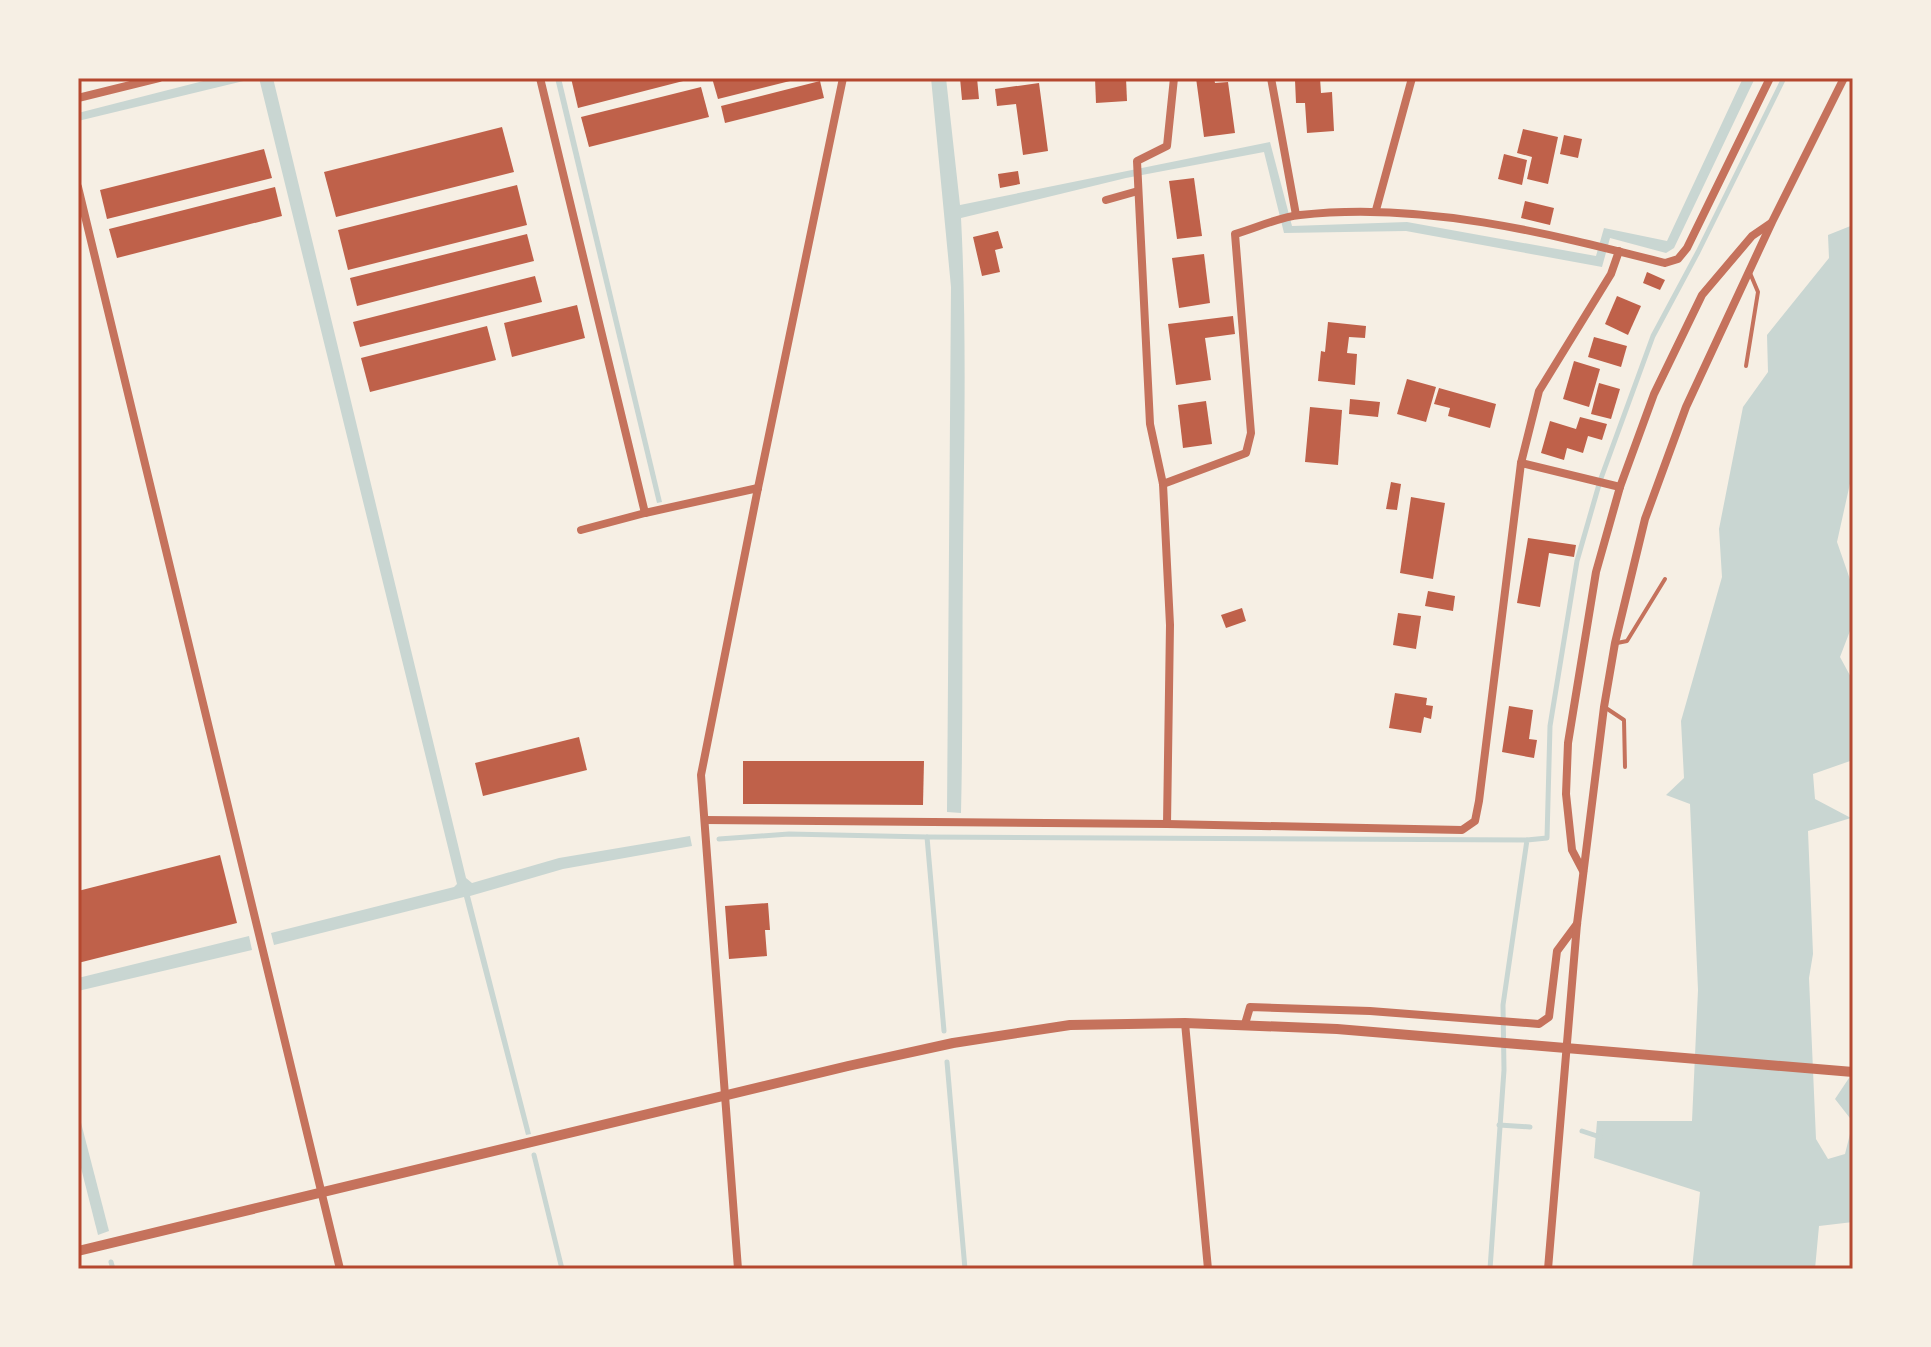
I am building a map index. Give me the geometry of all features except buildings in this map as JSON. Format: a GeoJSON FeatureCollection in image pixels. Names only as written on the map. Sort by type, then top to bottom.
{"type":"FeatureCollection","features":[{"type":"Feature","properties":{"kind":"street"},"geometry":{"type":"LineString","coordinates":[[78,98],[159,78]]}},
{"type":"Feature","properties":{"kind":"street"},"geometry":{"type":"LineString","coordinates":[[540,78],[645,513]]}},
{"type":"Feature","properties":{"kind":"street"},"geometry":{"type":"LineString","coordinates":[[738,1269],[701,775],[843,78]]}},
{"type":"Feature","properties":{"kind":"street"},"geometry":{"type":"LineString","coordinates":[[1167,824],[1170,625],[1163,484],[1150,424],[1137,161],[1167,146],[1174,78]]}},
{"type":"Feature","properties":{"kind":"street"},"geometry":{"type":"LineString","coordinates":[[1271,78],[1296,215]]}},
{"type":"Feature","properties":{"kind":"street"},"geometry":{"type":"LineString","coordinates":[[1376,210],[1412,78]]}},
{"type":"Feature","properties":{"kind":"street"},"geometry":{"type":"LineString","coordinates":[[1163,484],[1246,453],[1251,433],[1235,234],[1296,215],[1376,210],[1456,218],[1665,263],[1678,259],[1687,248],[1770,78]]}},
{"type":"Feature","properties":{"kind":"street"},"geometry":{"type":"LineString","coordinates":[[1548,1269],[1577,924],[1604,707],[1615,643],[1645,519],[1686,407],[1772,222],[1844,78]]}},
{"type":"Feature","properties":{"kind":"street"},"geometry":{"type":"LineString","coordinates":[[78,187],[340,1269]]}},
{"type":"Feature","properties":{"kind":"street"},"geometry":{"type":"LineString","coordinates":[[1106,200],[1138,187]]}},
{"type":"Feature","properties":{"kind":"street"},"geometry":{"type":"LineString","coordinates":[[1584,873],[1572,850],[1566,794],[1568,743],[1596,572],[1620,487],[1654,394],[1702,295],[1752,236],[1772,222]]}},
{"type":"Feature","properties":{"kind":"street"},"geometry":{"type":"LineString","coordinates":[[705,820],[1462,830],[1475,821],[1521,463],[1539,391],[1611,274],[1615,250]]}},
{"type":"Feature","properties":{"kind":"street"},"geometry":{"type":"LineString","coordinates":[[1521,463],[1620,487]]}},
{"type":"Feature","properties":{"kind":"street"},"geometry":{"type":"LineString","coordinates":[[581,530],[758,488]]}},
{"type":"Feature","properties":{"kind":"street"},"geometry":{"type":"LineString","coordinates":[[1245,1024],[1250,1007],[1370,1011],[1539,1024],[1549,1017],[1557,951],[1577,924]]}},
{"type":"Feature","properties":{"kind":"street"},"geometry":{"type":"LineString","coordinates":[[78,1251],[953,1043],[1070,1025],[1185,1023],[1337,1029],[1853,1072]]}},
{"type":"Feature","properties":{"kind":"street"},"geometry":{"type":"LineString","coordinates":[[1185,1023],[1208,1269]]}},
{"type":"Feature","properties":{"kind":"lane"},"geometry":{"type":"LineString","coordinates":[[1746,366],[1758,292],[1750,273]]}},
{"type":"Feature","properties":{"kind":"lane"},"geometry":{"type":"LineString","coordinates":[[1615,643],[1627,641],[1665,579]]}},
{"type":"Feature","properties":{"kind":"lane"},"geometry":{"type":"LineString","coordinates":[[1604,707],[1624,720],[1625,767]]}},
{"type":"Feature","properties":{"kind":"shaded area"},"geometry":{"type":"Polygon","coordinates":[[[215,78],[256,78],[78,121],[78,113],[215,78]]]}},
{"type":"Feature","properties":{"kind":"shaded area"},"geometry":{"type":"Polygon","coordinates":[[[259,78],[273,78],[466,878],[472,883],[559,858],[690,836],[692,846],[563,869],[470,896],[531,1134],[526,1135],[464,897],[274,945],[271,933],[457,884],[259,78]]]}},
{"type":"Feature","properties":{"kind":"shaded area"},"geometry":{"type":"Polygon","coordinates":[[[555,78],[561,78],[662,502],[657,503],[555,78]]]}},
{"type":"Feature","properties":{"kind":"shaded area"},"geometry":{"type":"Polygon","coordinates":[[[931,78],[946,78],[960,205],[1270,142],[1292,226],[1407,222],[1596,256],[1604,228],[1667,241],[1743,78],[1755,78],[1674,248],[1666,253],[1610,238],[1602,267],[1406,231],[1284,233],[1264,152],[1126,178],[961,218],[965,388],[961,813],[947,812],[951,287],[931,78]]]}},
{"type":"Feature","properties":{"kind":"shaded area"},"geometry":{"type":"Polygon","coordinates":[[[1853,225],[1853,470],[1837,542],[1853,588],[1853,623],[1840,657],[1853,681],[1853,760],[1813,774],[1815,799],[1851,818],[1808,831],[1813,954],[1809,978],[1816,1139],[1828,1159],[1845,1154],[1853,1122],[1853,1222],[1819,1226],[1815,1269],[1692,1269],[1700,1192],[1594,1158],[1597,1121],[1692,1121],[1698,990],[1690,804],[1666,795],[1684,778],[1681,721],[1722,577],[1719,529],[1743,407],[1768,372],[1767,335],[1829,258],[1828,235],[1853,225]]]}},
{"type":"Feature","properties":{"kind":"shaded area"},"geometry":{"type":"Polygon","coordinates":[[[249,936],[252,950],[78,991],[78,978],[249,936]]]}},
{"type":"Feature","properties":{"kind":"shaded area"},"geometry":{"type":"Polygon","coordinates":[[[1853,1072],[1853,1122],[1835,1099],[1853,1072]]]}},
{"type":"Feature","properties":{"kind":"shaded area"},"geometry":{"type":"Polygon","coordinates":[[[78,1111],[109,1231],[98,1235],[78,1156],[78,1111]]]}},
{"type":"Feature","properties":{"kind":"waterway"},"geometry":{"type":"LineString","coordinates":[[1490,1269],[1504,1070],[1503,1005],[1527,840],[1547,838],[1550,726],[1577,561],[1600,481],[1653,336],[1784,78]]}},
{"type":"Feature","properties":{"kind":"waterway"},"geometry":{"type":"LineString","coordinates":[[719,839],[789,834],[1527,840]]}},
{"type":"Feature","properties":{"kind":"waterway"},"geometry":{"type":"LineString","coordinates":[[927,837],[944,1031]]}},
{"type":"Feature","properties":{"kind":"waterway"},"geometry":{"type":"LineString","coordinates":[[947,1062],[965,1269]]}},
{"type":"Feature","properties":{"kind":"waterway"},"geometry":{"type":"LineString","coordinates":[[1499,1125],[1530,1127]]}},
{"type":"Feature","properties":{"kind":"waterway"},"geometry":{"type":"LineString","coordinates":[[1582,1131],[1600,1137]]}},
{"type":"Feature","properties":{"kind":"waterway"},"geometry":{"type":"LineString","coordinates":[[534,1155],[562,1269]]}},
{"type":"Feature","properties":{"kind":"waterway"},"geometry":{"type":"LineString","coordinates":[[111,1262],[113,1269]]}}]}
